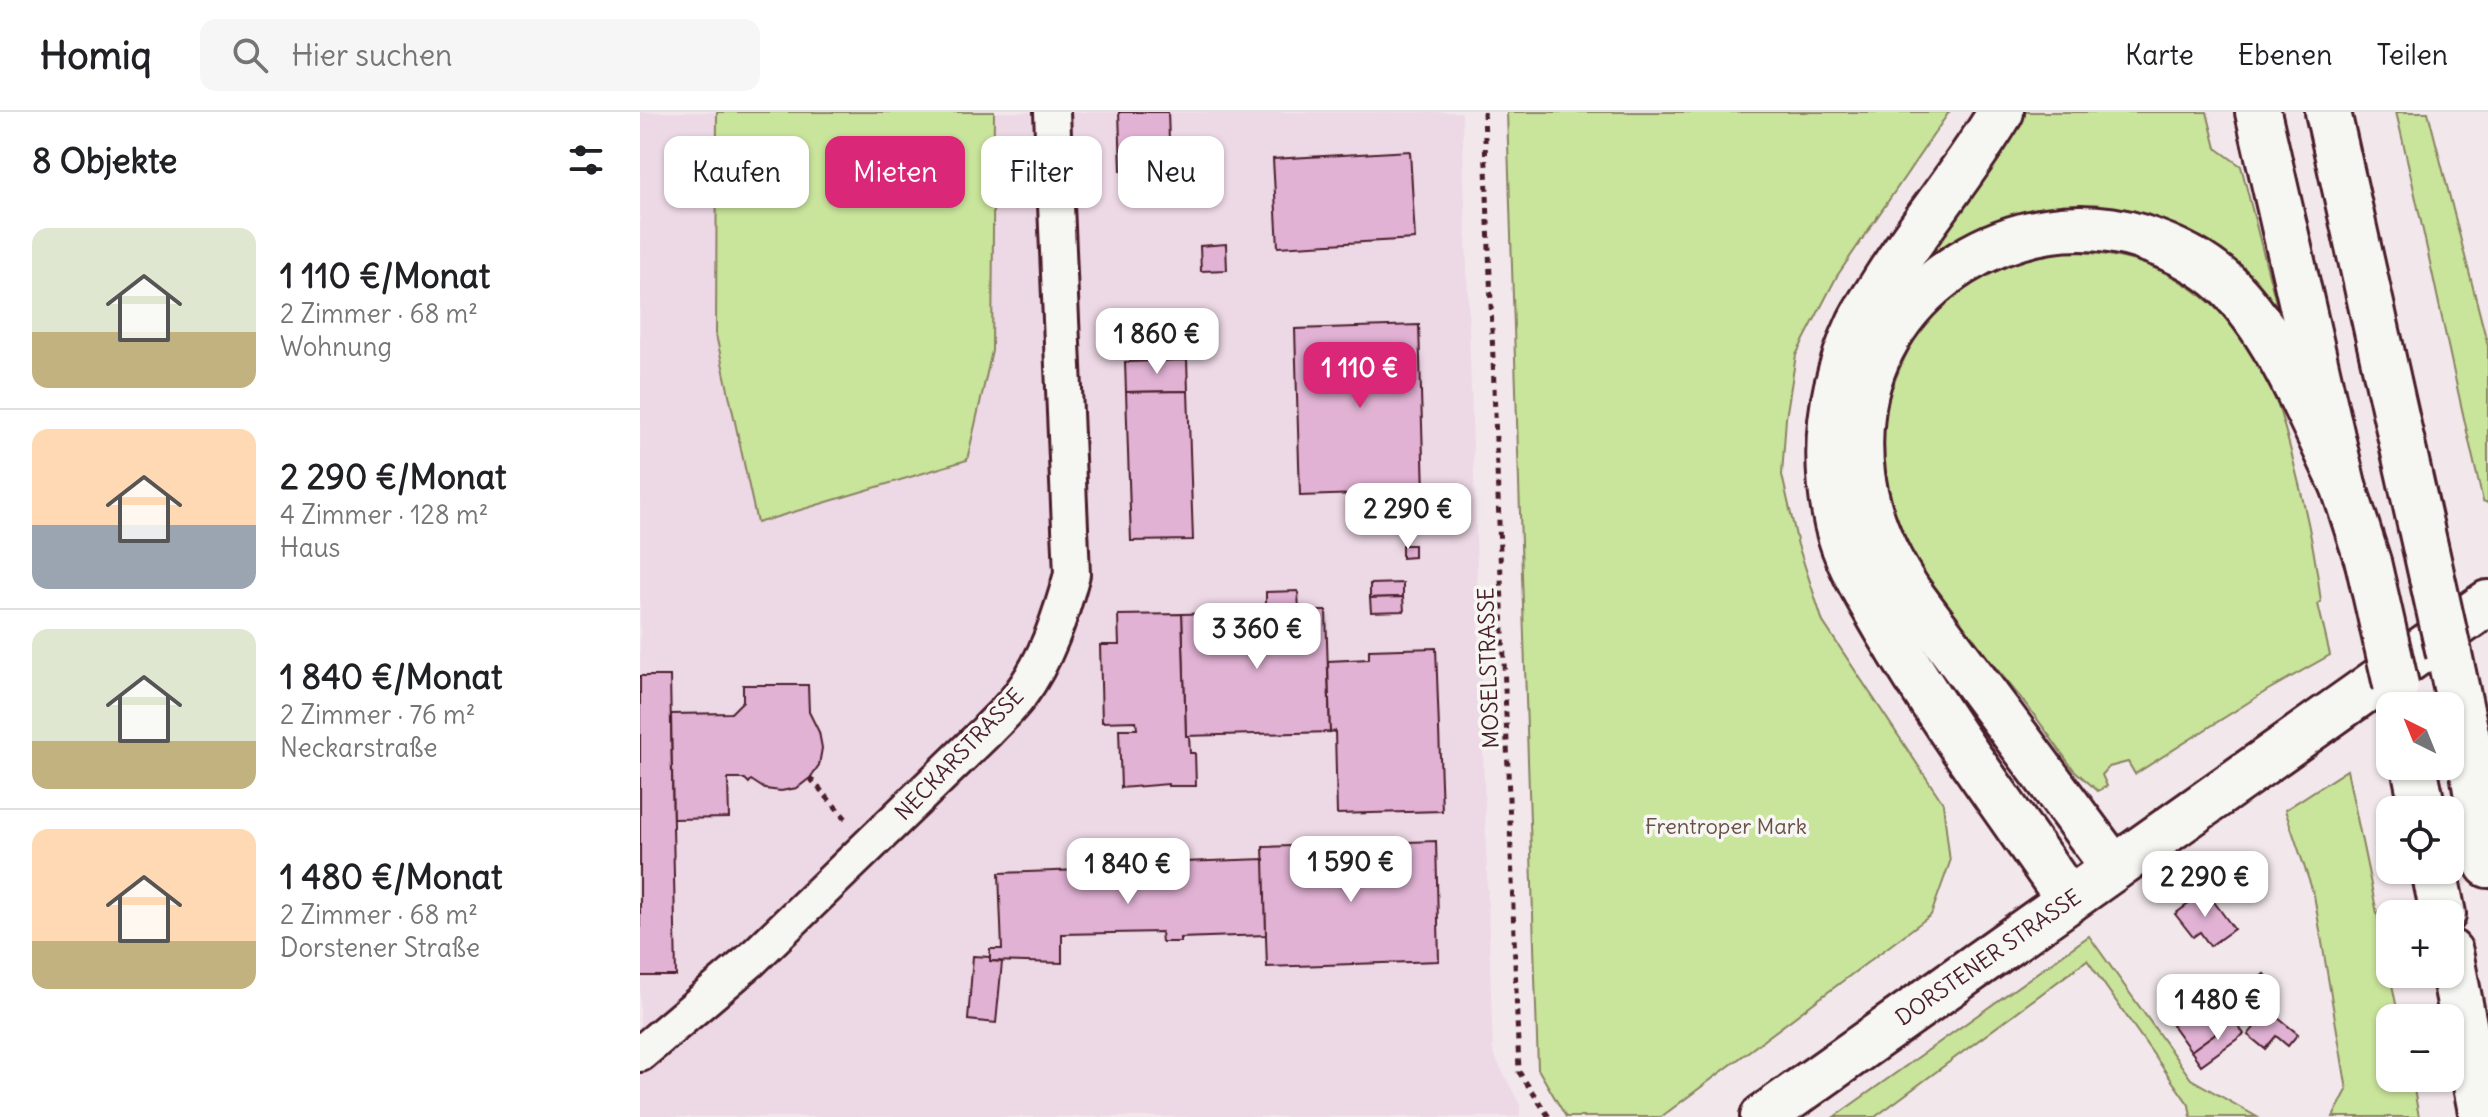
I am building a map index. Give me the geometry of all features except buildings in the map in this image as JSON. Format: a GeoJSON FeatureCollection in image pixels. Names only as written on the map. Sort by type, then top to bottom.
{"type":"FeatureCollection","features":[{"type":"Feature","properties":{"kind":"main road"},"geometry":{"type":"LineString","coordinates":[[2001,112],[1860,320],[1841,369],[1829,418],[1829,473],[1838,526],[1859,580],[1913,674],[2069,900]]}},
{"type":"Feature","properties":{"kind":"main road"},"geometry":{"type":"LineString","coordinates":[[2258,112],[2343,485],[2368,562],[2398,692]]}},
{"type":"Feature","properties":{"kind":"main road"},"geometry":{"type":"LineString","coordinates":[[2328,112],[2469,747],[2486,850]]}},
{"type":"Feature","properties":{"kind":"main road"},"geometry":{"type":"LineString","coordinates":[[2114,868],[1909,592],[1874,528],[1861,478],[1861,425],[1871,376],[1885,345],[1921,295],[1991,246],[2041,230],[2069,227],[2126,233],[2191,258],[2226,284],[2249,309],[2268,337],[2343,485]]}},
{"type":"Feature","properties":{"kind":"main road","name":"DORSTENER STRASSE"},"geometry":{"type":"LineString","coordinates":[[1763,1117],[2488,603]]}},
{"type":"Feature","properties":{"kind":"main road"},"geometry":{"type":"LineString","coordinates":[[2457,988],[2482,1117]]}},
{"type":"Feature","properties":{"kind":"street","name":"NECKARSTRASSE"},"geometry":{"type":"LineString","coordinates":[[640,1054],[751,960],[869,846],[1020,695],[1042,657],[1064,604],[1072,574],[1052,112]]}},
{"type":"Feature","properties":{"kind":"path","name":"MOSELSTRASSE"},"geometry":{"type":"LineString","coordinates":[[1484,112],[1519,1072],[1549,1117]]}},
{"type":"Feature","properties":{"kind":"path"},"geometry":{"type":"LineString","coordinates":[[810,778],[869,846]]}},
{"type":"Feature","properties":{"kind":"shaded area"},"geometry":{"type":"Polygon","coordinates":[[[640,112],[1462,112],[1493,1053],[1520,1105],[1520,1117],[640,1117],[640,112]]]}},
{"type":"Feature","properties":{"kind":"green space"},"geometry":{"type":"Polygon","coordinates":[[[717,112],[994,112],[994,136],[981,136],[981,208],[993,208],[992,351],[967,460],[757,523],[716,335],[717,208],[809,208],[809,136],[717,136],[717,112]]]}},
{"type":"Feature","properties":{"kind":"green space","name":"Frentroper Mark"},"geometry":{"type":"Polygon","coordinates":[[[1507,112],[1949,112],[1837,276],[1796,355],[1786,418],[1782,475],[1798,545],[1823,622],[1943,803],[1950,862],[1931,915],[1661,1117],[1566,1117],[1538,1069],[1507,112]]]}},
{"type":"Feature","properties":{"kind":"green space"},"geometry":{"type":"Polygon","coordinates":[[[2015,112],[2207,112],[2216,148],[2241,166],[2283,330],[2099,218],[1904,296],[1915,256],[2015,112]]]}},
{"type":"Feature","properties":{"kind":"green space"},"geometry":{"type":"Polygon","coordinates":[[[2396,112],[2428,112],[2488,346],[2488,503],[2483,501],[2396,112]]]}},
{"type":"Feature","properties":{"kind":"green space"},"geometry":{"type":"Polygon","coordinates":[[[2064,252],[2100,254],[2163,272],[2191,288],[2216,308],[2257,361],[2277,403],[2305,507],[2321,602],[2318,604],[2330,655],[2268,690],[2135,774],[2128,762],[2109,767],[2102,775],[2107,786],[2098,791],[2074,770],[1931,584],[1897,520],[1886,486],[1881,452],[1884,413],[1901,364],[1932,316],[1967,285],[2001,266],[2064,252]]]}},
{"type":"Feature","properties":{"kind":"green space"},"geometry":{"type":"Polygon","coordinates":[[[2347,770],[2376,908],[2376,988],[2393,988],[2396,1004],[2376,1004],[2376,1092],[2415,1092],[2419,1117],[2333,1117],[2347,1090],[2314,895],[2285,810],[2347,770]]]}},
{"type":"Feature","properties":{"kind":"green space"},"geometry":{"type":"Polygon","coordinates":[[[2089,936],[2191,1079],[2257,1117],[2191,1117],[2189,1105],[2087,960],[1875,1117],[1834,1117],[2089,936]]]}}]}
